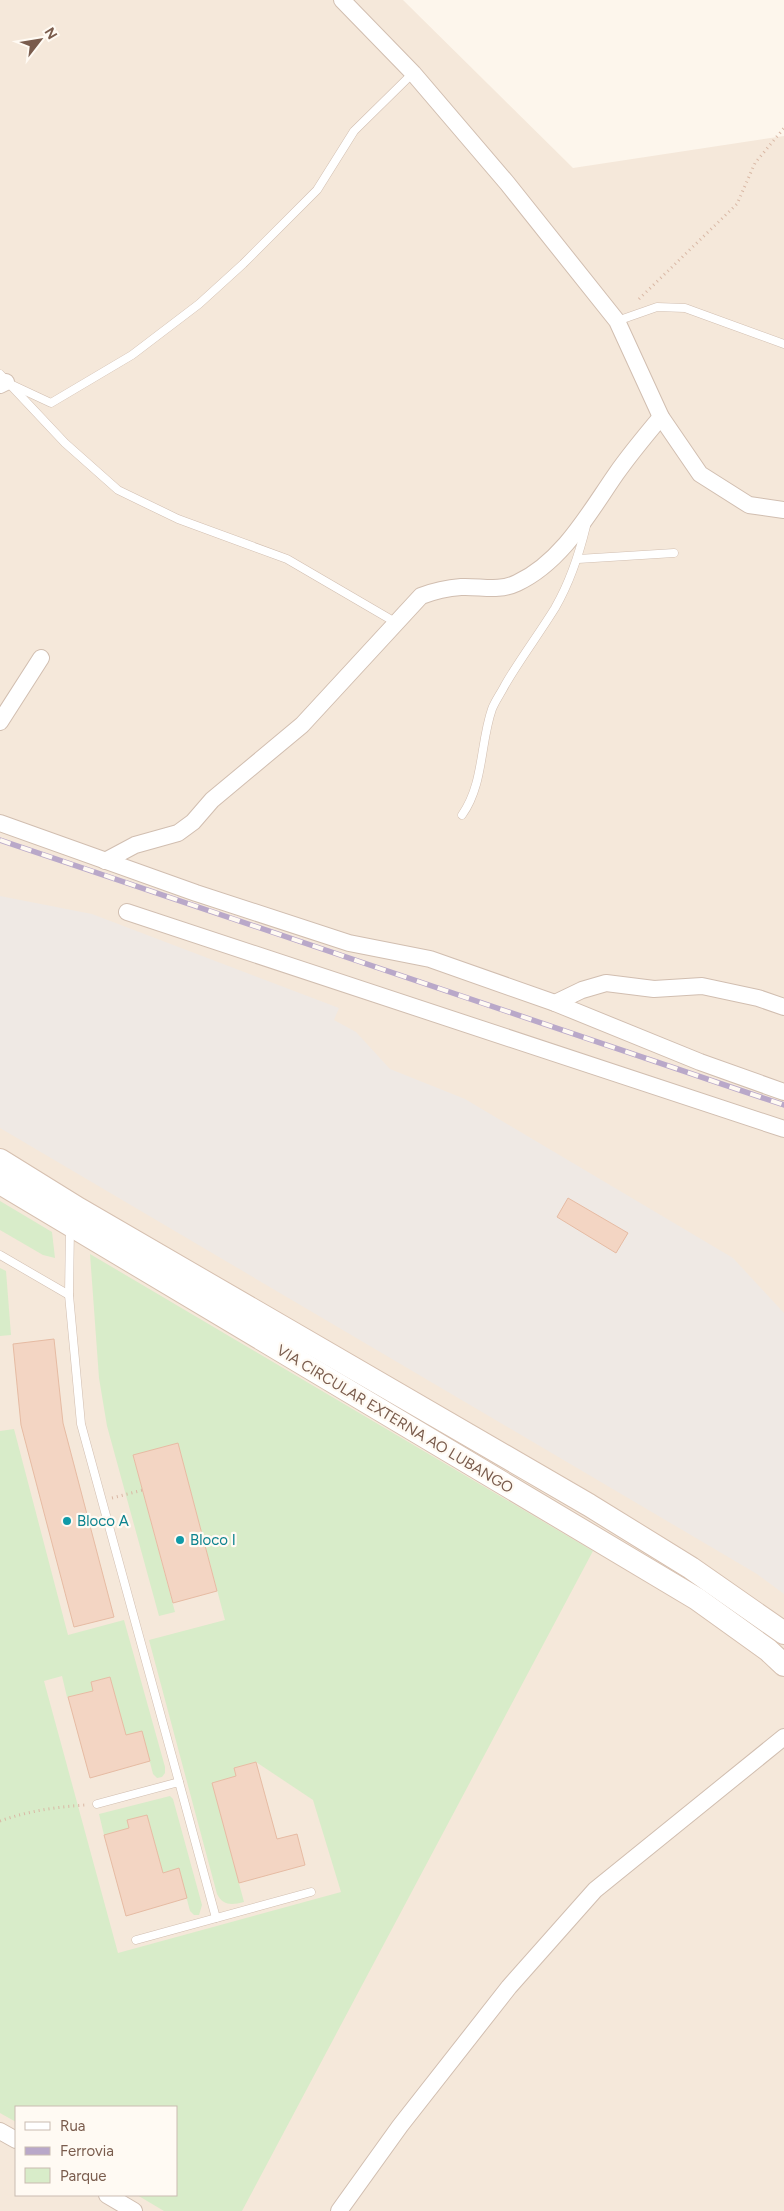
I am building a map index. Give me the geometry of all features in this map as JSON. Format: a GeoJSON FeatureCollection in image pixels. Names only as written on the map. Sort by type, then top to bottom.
{"type":"FeatureCollection","features":[{"type":"Feature","properties":{"kind":"main road","name":"VIA CIRCULAR EXTERNA AO LUBANGO"},"geometry":{"type":"LineString","coordinates":[[0,1160],[87,1214],[589,1506],[691,1568],[784,1633]]}},
{"type":"Feature","properties":{"kind":"main road","name":"VIA CIRCULAR EXTERNA AO LUBANGO"},"geometry":{"type":"LineString","coordinates":[[0,1183],[697,1599],[768,1650],[784,1665]]}},
{"type":"Feature","properties":{"kind":"street"},"geometry":{"type":"LineString","coordinates":[[342,0],[413,73],[507,183],[617,321],[660,417],[700,474],[748,505],[784,510]]}},
{"type":"Feature","properties":{"kind":"street"},"geometry":{"type":"LineString","coordinates":[[105,860],[135,845],[178,833],[193,822],[212,800],[302,725],[421,596],[436,590],[462,587],[500,589],[518,582],[544,564],[566,542],[589,514],[639,443],[660,417]]}},
{"type":"Feature","properties":{"kind":"street"},"geometry":{"type":"LineString","coordinates":[[0,722],[41,658]]}},
{"type":"Feature","properties":{"kind":"street"},"geometry":{"type":"LineString","coordinates":[[0,823],[349,943],[430,960],[555,1003],[700,1062],[784,1092]]}},
{"type":"Feature","properties":{"kind":"street"},"geometry":{"type":"LineString","coordinates":[[127,912],[784,1130]]}},
{"type":"Feature","properties":{"kind":"street"},"geometry":{"type":"LineString","coordinates":[[555,1003],[582,990],[606,983],[654,989],[702,986],[758,998],[784,1007]]}},
{"type":"Feature","properties":{"kind":"street"},"geometry":{"type":"LineString","coordinates":[[339,2211],[400,2126],[510,1987],[595,1890],[784,1737]]}},
{"type":"Feature","properties":{"kind":"street"},"geometry":{"type":"LineString","coordinates":[[0,2130],[15,2139]]}},
{"type":"Feature","properties":{"kind":"street"},"geometry":{"type":"LineString","coordinates":[[109,2196],[134,2211]]}},
{"type":"Feature","properties":{"kind":"lane"},"geometry":{"type":"LineString","coordinates":[[2,380],[51,402],[139,350],[199,304],[243,264],[317,190],[354,131],[413,73]]}},
{"type":"Feature","properties":{"kind":"lane"},"geometry":{"type":"LineString","coordinates":[[617,321],[657,307],[685,308],[784,344]]}},
{"type":"Feature","properties":{"kind":"lane"},"geometry":{"type":"LineString","coordinates":[[2,380],[65,443],[118,490],[178,519],[287,559],[395,622]]}},
{"type":"Feature","properties":{"kind":"lane"},"geometry":{"type":"LineString","coordinates":[[462,815],[468,806],[477,781],[484,737],[493,707],[515,668],[555,607],[578,559],[589,514]]}},
{"type":"Feature","properties":{"kind":"lane"},"geometry":{"type":"LineString","coordinates":[[578,559],[674,553]]}},
{"type":"Feature","properties":{"kind":"lane"},"geometry":{"type":"LineString","coordinates":[[70,1225],[69,1295],[81,1424],[216,1918]]}},
{"type":"Feature","properties":{"kind":"lane"},"geometry":{"type":"LineString","coordinates":[[0,1255],[69,1295]]}},
{"type":"Feature","properties":{"kind":"lane"},"geometry":{"type":"LineString","coordinates":[[97,1804],[178,1782]]}},
{"type":"Feature","properties":{"kind":"lane"},"geometry":{"type":"LineString","coordinates":[[136,1940],[311,1892]]}},
{"type":"Feature","properties":{"kind":"path"},"geometry":{"type":"LineString","coordinates":[[638,300],[738,204],[755,163],[784,128]]}},
{"type":"Feature","properties":{"kind":"path"},"geometry":{"type":"LineString","coordinates":[[102,1500],[143,1490]]}},
{"type":"Feature","properties":{"kind":"path"},"geometry":{"type":"LineString","coordinates":[[0,1821],[16,1815],[55,1807],[97,1804]]}},
{"type":"Feature","properties":{"kind":"shaded area"},"geometry":{"type":"Polygon","coordinates":[[[0,0],[403,0],[573,168],[784,136],[784,2211],[0,2211],[0,0]]]}},
{"type":"Feature","properties":{"kind":"shaded area"},"geometry":{"type":"Polygon","coordinates":[[[0,896],[92,914],[339,1008],[334,1020],[356,1032],[390,1069],[465,1099],[733,1258],[784,1313],[784,1594],[757,1574],[0,1128],[0,896]]]}},
{"type":"Feature","properties":{"kind":"green space"},"geometry":{"type":"Polygon","coordinates":[[[0,1201],[52,1232],[55,1258],[43,1255],[0,1230],[0,1201]]]}},
{"type":"Feature","properties":{"kind":"green space"},"geometry":{"type":"Polygon","coordinates":[[[90,1254],[593,1551],[242,2211],[164,2211],[139,2196],[178,2196],[178,2106],[15,2106],[15,2121],[0,2113],[0,1431],[14,1429],[68,1635],[124,1620],[165,1767],[165,1773],[162,1777],[157,1778],[153,1774],[142,1731],[126,1735],[110,1677],[91,1682],[93,1691],[67,1697],[62,1676],[44,1681],[118,1953],[341,1892],[313,1800],[256,1762],[234,1768],[236,1776],[212,1783],[244,1902],[228,1904],[222,1901],[217,1894],[149,1640],[225,1620],[178,1443],[133,1455],[175,1612],[159,1616],[107,1426],[99,1378],[90,1254]]]}},
{"type":"Feature","properties":{"kind":"green space"},"geometry":{"type":"Polygon","coordinates":[[[0,1268],[6,1271],[11,1335],[0,1336],[0,1268]]]}},
{"type":"Feature","properties":{"kind":"green space"},"geometry":{"type":"Polygon","coordinates":[[[170,1796],[173,1799],[202,1905],[199,1915],[194,1915],[190,1911],[179,1869],[163,1873],[147,1815],[127,1820],[129,1828],[104,1835],[99,1814],[170,1796]]]}},
{"type":"Feature","properties":{"kind":"building"},"geometry":{"type":"Polygon","coordinates":[[[568,1198],[628,1233],[616,1253],[557,1217],[568,1198]]]}},
{"type":"Feature","properties":{"kind":"building","name":"Bloco A"},"geometry":{"type":"Polygon","coordinates":[[[54,1339],[63,1423],[114,1617],[74,1627],[21,1425],[13,1344],[54,1339]]]}},
{"type":"Feature","properties":{"kind":"building","name":"Bloco I"},"geometry":{"type":"Polygon","coordinates":[[[178,1443],[217,1591],[173,1603],[133,1455],[178,1443]]]}},
{"type":"Feature","properties":{"kind":"building"},"geometry":{"type":"Polygon","coordinates":[[[110,1677],[126,1735],[142,1731],[150,1761],[90,1778],[68,1697],[93,1691],[91,1682],[110,1677]]]}},
{"type":"Feature","properties":{"kind":"building"},"geometry":{"type":"Polygon","coordinates":[[[256,1762],[277,1839],[297,1834],[305,1865],[239,1883],[212,1783],[236,1776],[234,1768],[256,1762]]]}},
{"type":"Feature","properties":{"kind":"building"},"geometry":{"type":"Polygon","coordinates":[[[147,1815],[163,1873],[179,1868],[187,1898],[126,1916],[104,1835],[129,1828],[127,1820],[147,1815]]]}},
{"type":"Feature","properties":{"kind":"railway"},"geometry":{"type":"LineString","coordinates":[[0,840],[784,1105]]}},
{"type":"Feature","properties":{"kind":"place","name":"Bloco A"},"geometry":{"type":"Point","coordinates":[67,1521]}},
{"type":"Feature","properties":{"kind":"place","name":"Bloco I"},"geometry":{"type":"Point","coordinates":[180,1540]}}]}
